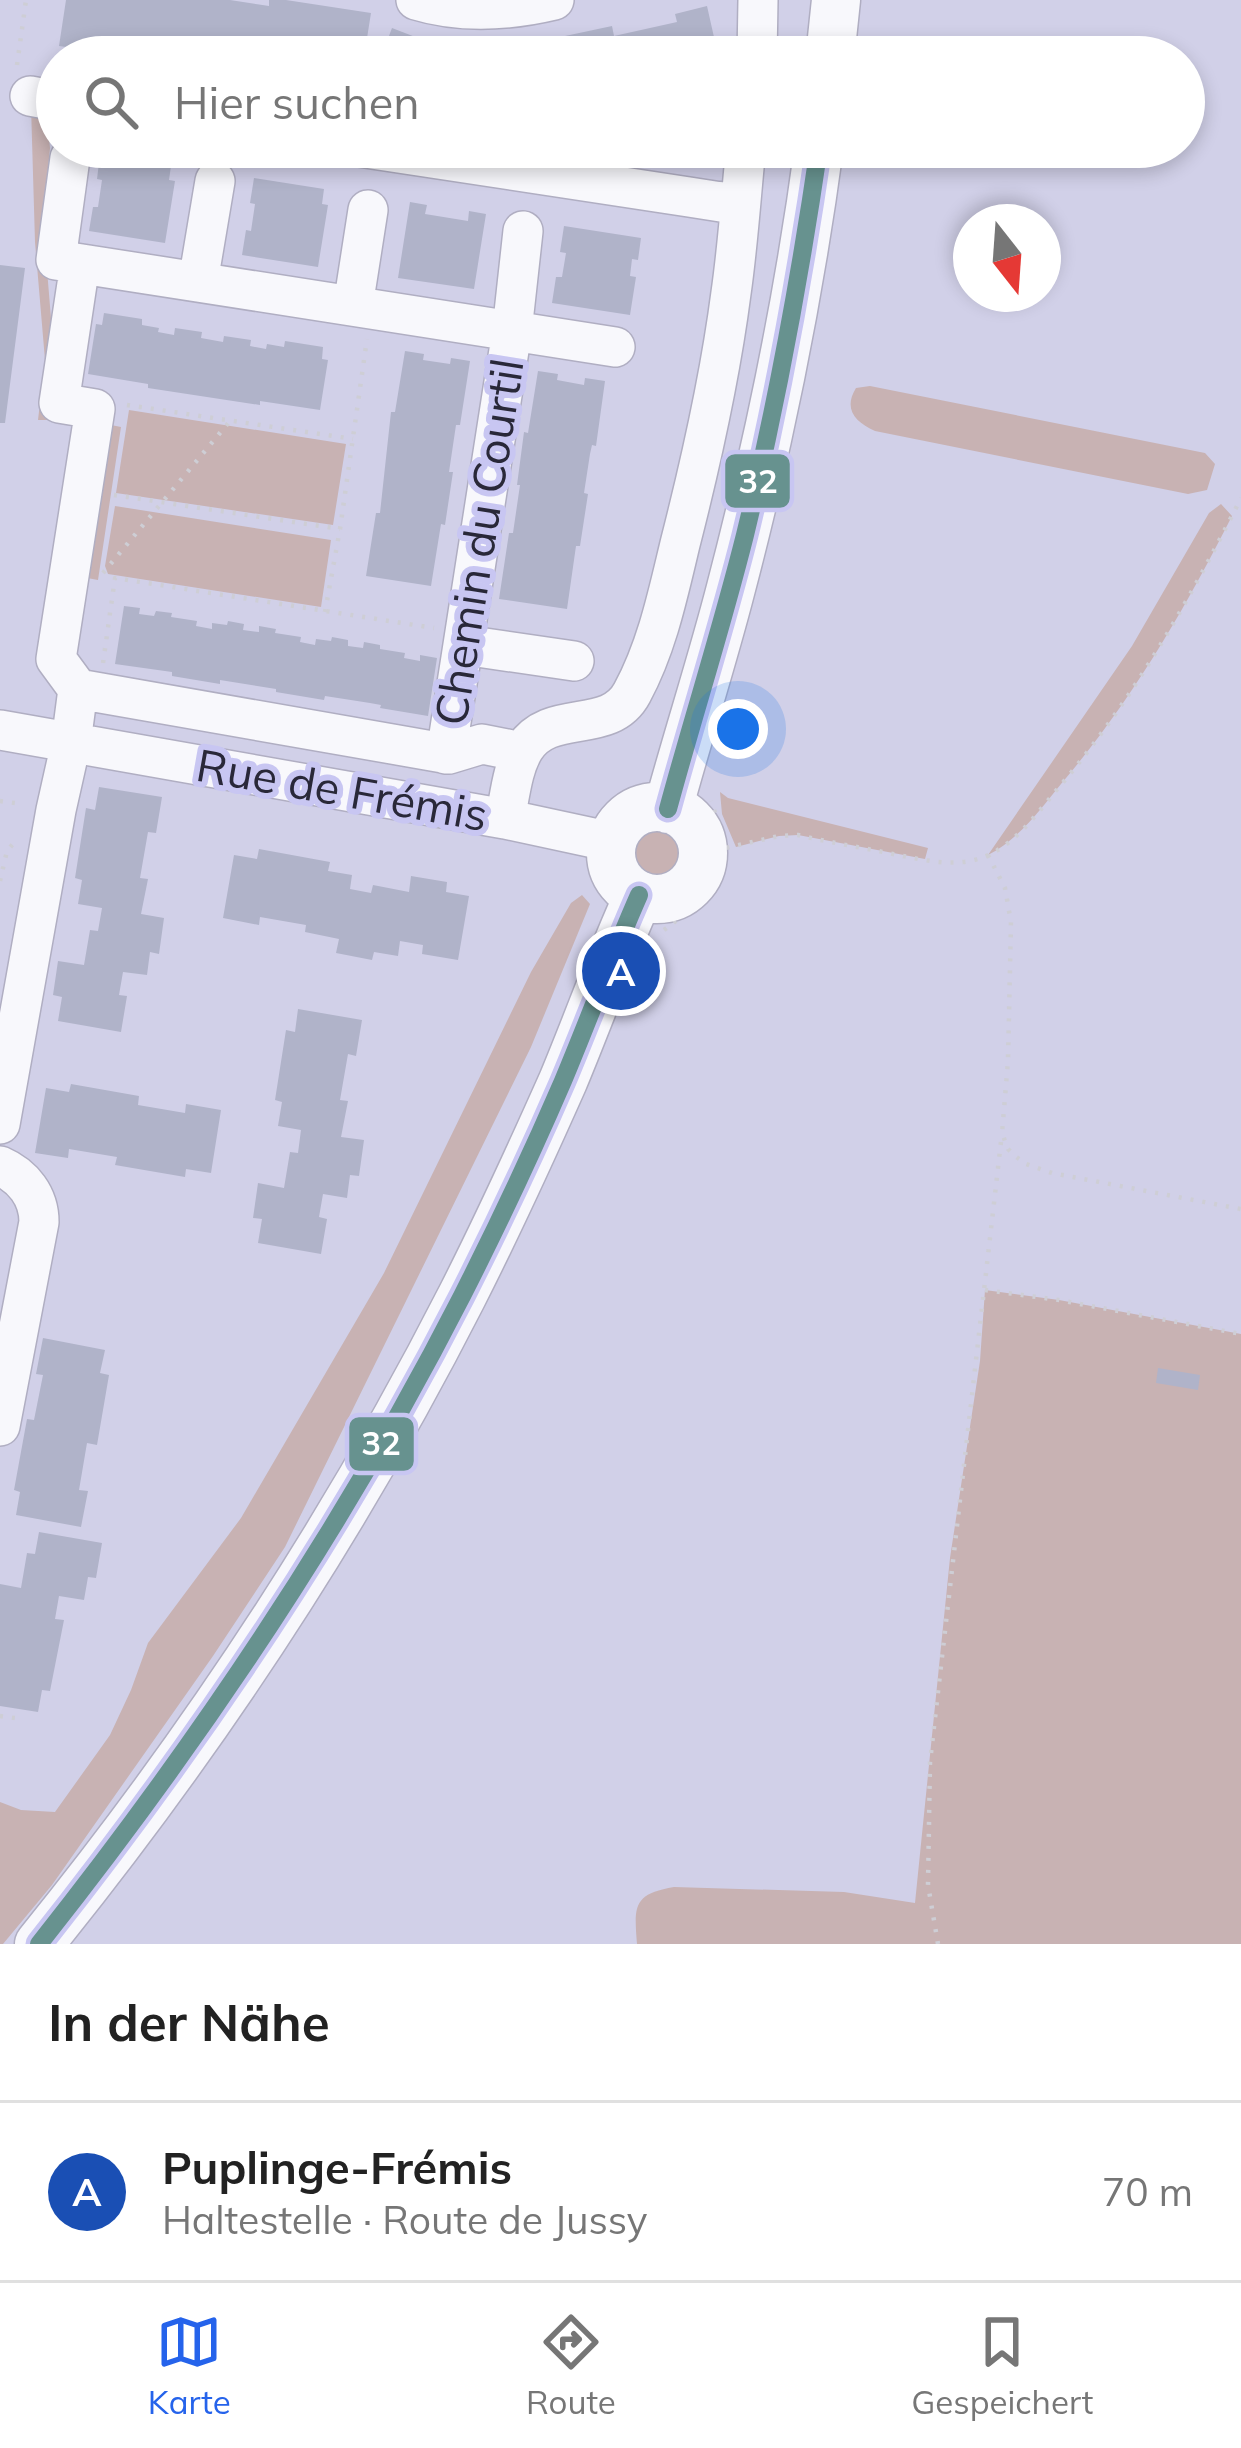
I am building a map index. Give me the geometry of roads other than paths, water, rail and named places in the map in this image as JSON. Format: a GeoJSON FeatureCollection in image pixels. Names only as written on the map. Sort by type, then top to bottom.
{"type":"FeatureCollection","features":[{"type":"Feature","properties":{"kind":"main road"},"geometry":{"type":"LineString","coordinates":[[832,36],[836,0]]}},
{"type":"Feature","properties":{"kind":"main road"},"geometry":{"type":"LineString","coordinates":[[668,809],[756,492],[797,290],[816,168]]}},
{"type":"Feature","properties":{"kind":"main road"},"geometry":{"type":"LineString","coordinates":[[668,809],[693,825],[701,843],[703,853],[695,878],[666,898],[639,896],[615,873],[612,842],[633,814],[668,809]]}},
{"type":"Feature","properties":{"kind":"main road"},"geometry":{"type":"LineString","coordinates":[[39,1944],[222,1700],[288,1601],[396,1419],[524,1168],[639,896]]}},
{"type":"Feature","properties":{"kind":"street"},"geometry":{"type":"LineString","coordinates":[[416,0],[480,10],[554,0]]}},
{"type":"Feature","properties":{"kind":"street"},"geometry":{"type":"LineString","coordinates":[[757,36],[758,0]]}},
{"type":"Feature","properties":{"kind":"street"},"geometry":{"type":"LineString","coordinates":[[69,168],[56,260],[80,263],[59,404],[95,409],[56,659],[88,691]]}},
{"type":"Feature","properties":{"kind":"street"},"geometry":{"type":"LineString","coordinates":[[498,168],[721,202],[740,200]]}},
{"type":"Feature","properties":{"kind":"street"},"geometry":{"type":"LineString","coordinates":[[505,819],[516,766],[534,737],[548,728],[602,718],[618,710],[630,698],[644,666],[672,578],[716,385],[732,292],[744,168]]}},
{"type":"Feature","properties":{"kind":"street"},"geometry":{"type":"LineString","coordinates":[[198,282],[215,181]]}},
{"type":"Feature","properties":{"kind":"street"},"geometry":{"type":"LineString","coordinates":[[363,308],[368,210]]}},
{"type":"Feature","properties":{"kind":"street","name":"Chemin du Courtil"},"geometry":{"type":"LineString","coordinates":[[446,754],[512,331],[523,231]]}},
{"type":"Feature","properties":{"kind":"street","name":"Chemin du Courtil"},"geometry":{"type":"LineString","coordinates":[[80,263],[614,347]]}},
{"type":"Feature","properties":{"kind":"street"},"geometry":{"type":"LineString","coordinates":[[0,1124],[56,810],[88,691],[87,634]]}},
{"type":"Feature","properties":{"kind":"street"},"geometry":{"type":"LineString","coordinates":[[465,639],[574,661]]}},
{"type":"Feature","properties":{"kind":"street","name":"Rue de Frémis"},"geometry":{"type":"LineString","coordinates":[[88,691],[446,754],[482,744],[522,752]]}},
{"type":"Feature","properties":{"kind":"street","name":"Rue de Frémis"},"geometry":{"type":"LineString","coordinates":[[0,730],[612,842]]}},
{"type":"Feature","properties":{"kind":"street"},"geometry":{"type":"LineString","coordinates":[[0,1166],[13,1172],[30,1191],[38,1222],[0,1426]]}},
{"type":"Feature","properties":{"kind":"place","name":"Puplinge-Frémis"},"geometry":{"type":"Point","coordinates":[621,971]}}]}
